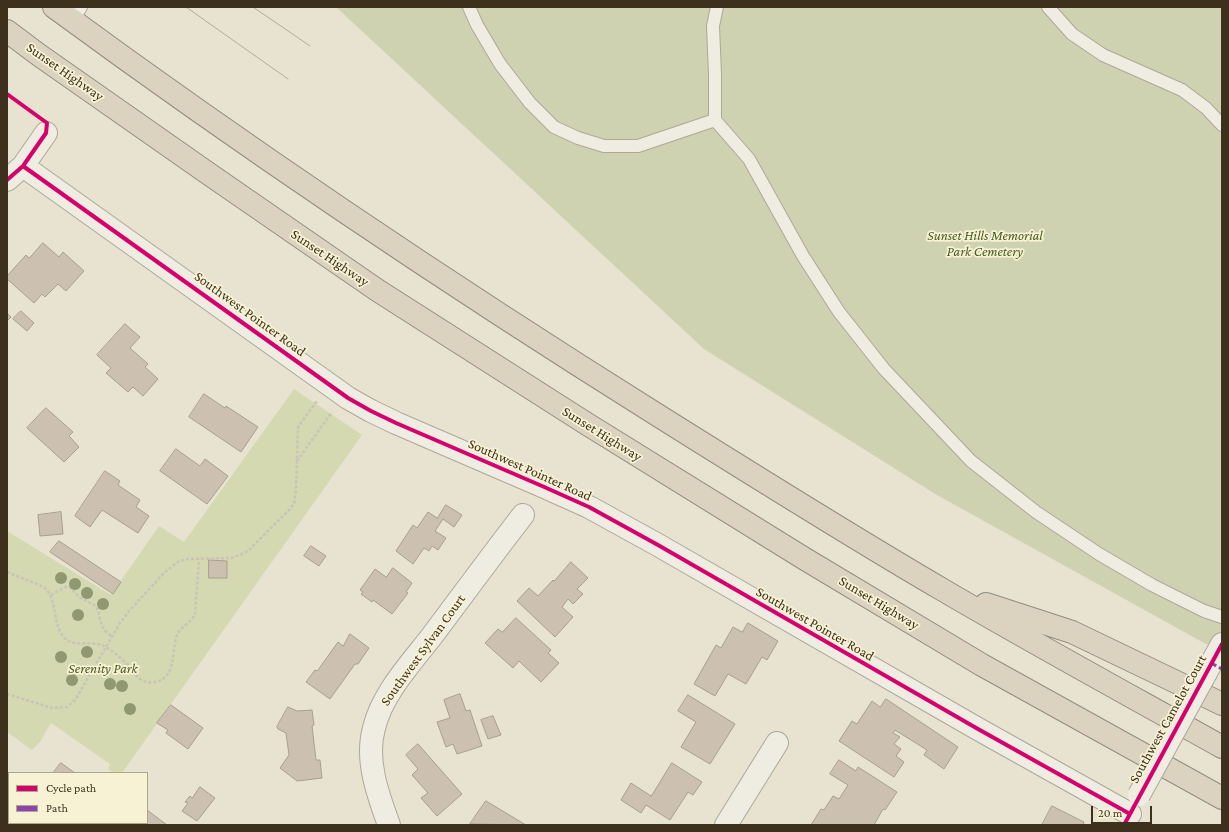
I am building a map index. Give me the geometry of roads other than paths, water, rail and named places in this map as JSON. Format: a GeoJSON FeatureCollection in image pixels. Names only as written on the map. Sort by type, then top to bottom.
{"type":"FeatureCollection","features":[{"type":"Feature","properties":{"kind":"highway"},"geometry":{"type":"LineString","coordinates":[[54,7],[77,14],[183,100],[436,273],[596,376],[767,484],[941,589],[1222,746]]}},
{"type":"Feature","properties":{"kind":"highway","name":"Sunset Highway"},"geometry":{"type":"LineString","coordinates":[[7,31],[196,165],[377,290],[587,424],[798,555],[982,665],[1222,798]]}},
{"type":"Feature","properties":{"kind":"highway"},"geometry":{"type":"LineString","coordinates":[[941,589],[1072,632],[1222,704]]}},
{"type":"Feature","properties":{"kind":"street"},"geometry":{"type":"LineString","coordinates":[[7,180],[23,166],[46,133]]}},
{"type":"Feature","properties":{"kind":"street","name":"Southwest Pointer Road"},"geometry":{"type":"LineString","coordinates":[[23,166],[348,398],[403,426],[589,507],[658,545],[964,722],[1131,811]]}},
{"type":"Feature","properties":{"kind":"street","name":"Southwest Sylvan Court"},"geometry":{"type":"LineString","coordinates":[[389,825],[380,800],[373,773],[371,748],[374,728],[382,705],[409,666],[523,515]]}},
{"type":"Feature","properties":{"kind":"street","name":"Southwest Camelot Court"},"geometry":{"type":"LineString","coordinates":[[1131,811],[1222,644]]}},
{"type":"Feature","properties":{"kind":"street"},"geometry":{"type":"LineString","coordinates":[[726,825],[777,743]]}},
{"type":"Feature","properties":{"kind":"lane"},"geometry":{"type":"LineString","coordinates":[[470,7],[477,25],[500,64],[530,103],[554,127],[578,138],[604,146],[638,146],[715,120]]}},
{"type":"Feature","properties":{"kind":"lane"},"geometry":{"type":"LineString","coordinates":[[717,7],[713,26],[715,120],[749,159],[803,256],[839,312],[884,369],[971,461],[1036,512],[1099,554],[1152,585],[1204,611],[1222,616]]}},
{"type":"Feature","properties":{"kind":"lane"},"geometry":{"type":"LineString","coordinates":[[1048,7],[1072,34],[1103,55],[1182,90],[1206,108],[1222,125]]}},
{"type":"Feature","properties":{"kind":"tram line"},"geometry":{"type":"LineString","coordinates":[[186,7],[288,79]]}},
{"type":"Feature","properties":{"kind":"tram line"},"geometry":{"type":"LineString","coordinates":[[253,7],[310,46]]}},
{"type":"Feature","properties":{"kind":"park label","name":"Sunset Hills Memorial Park Cemetery"},"geometry":{"type":"Point","coordinates":[985,244]}},
{"type":"Feature","properties":{"kind":"park label","name":"Serenity Park"},"geometry":{"type":"Point","coordinates":[103,669]}}]}
